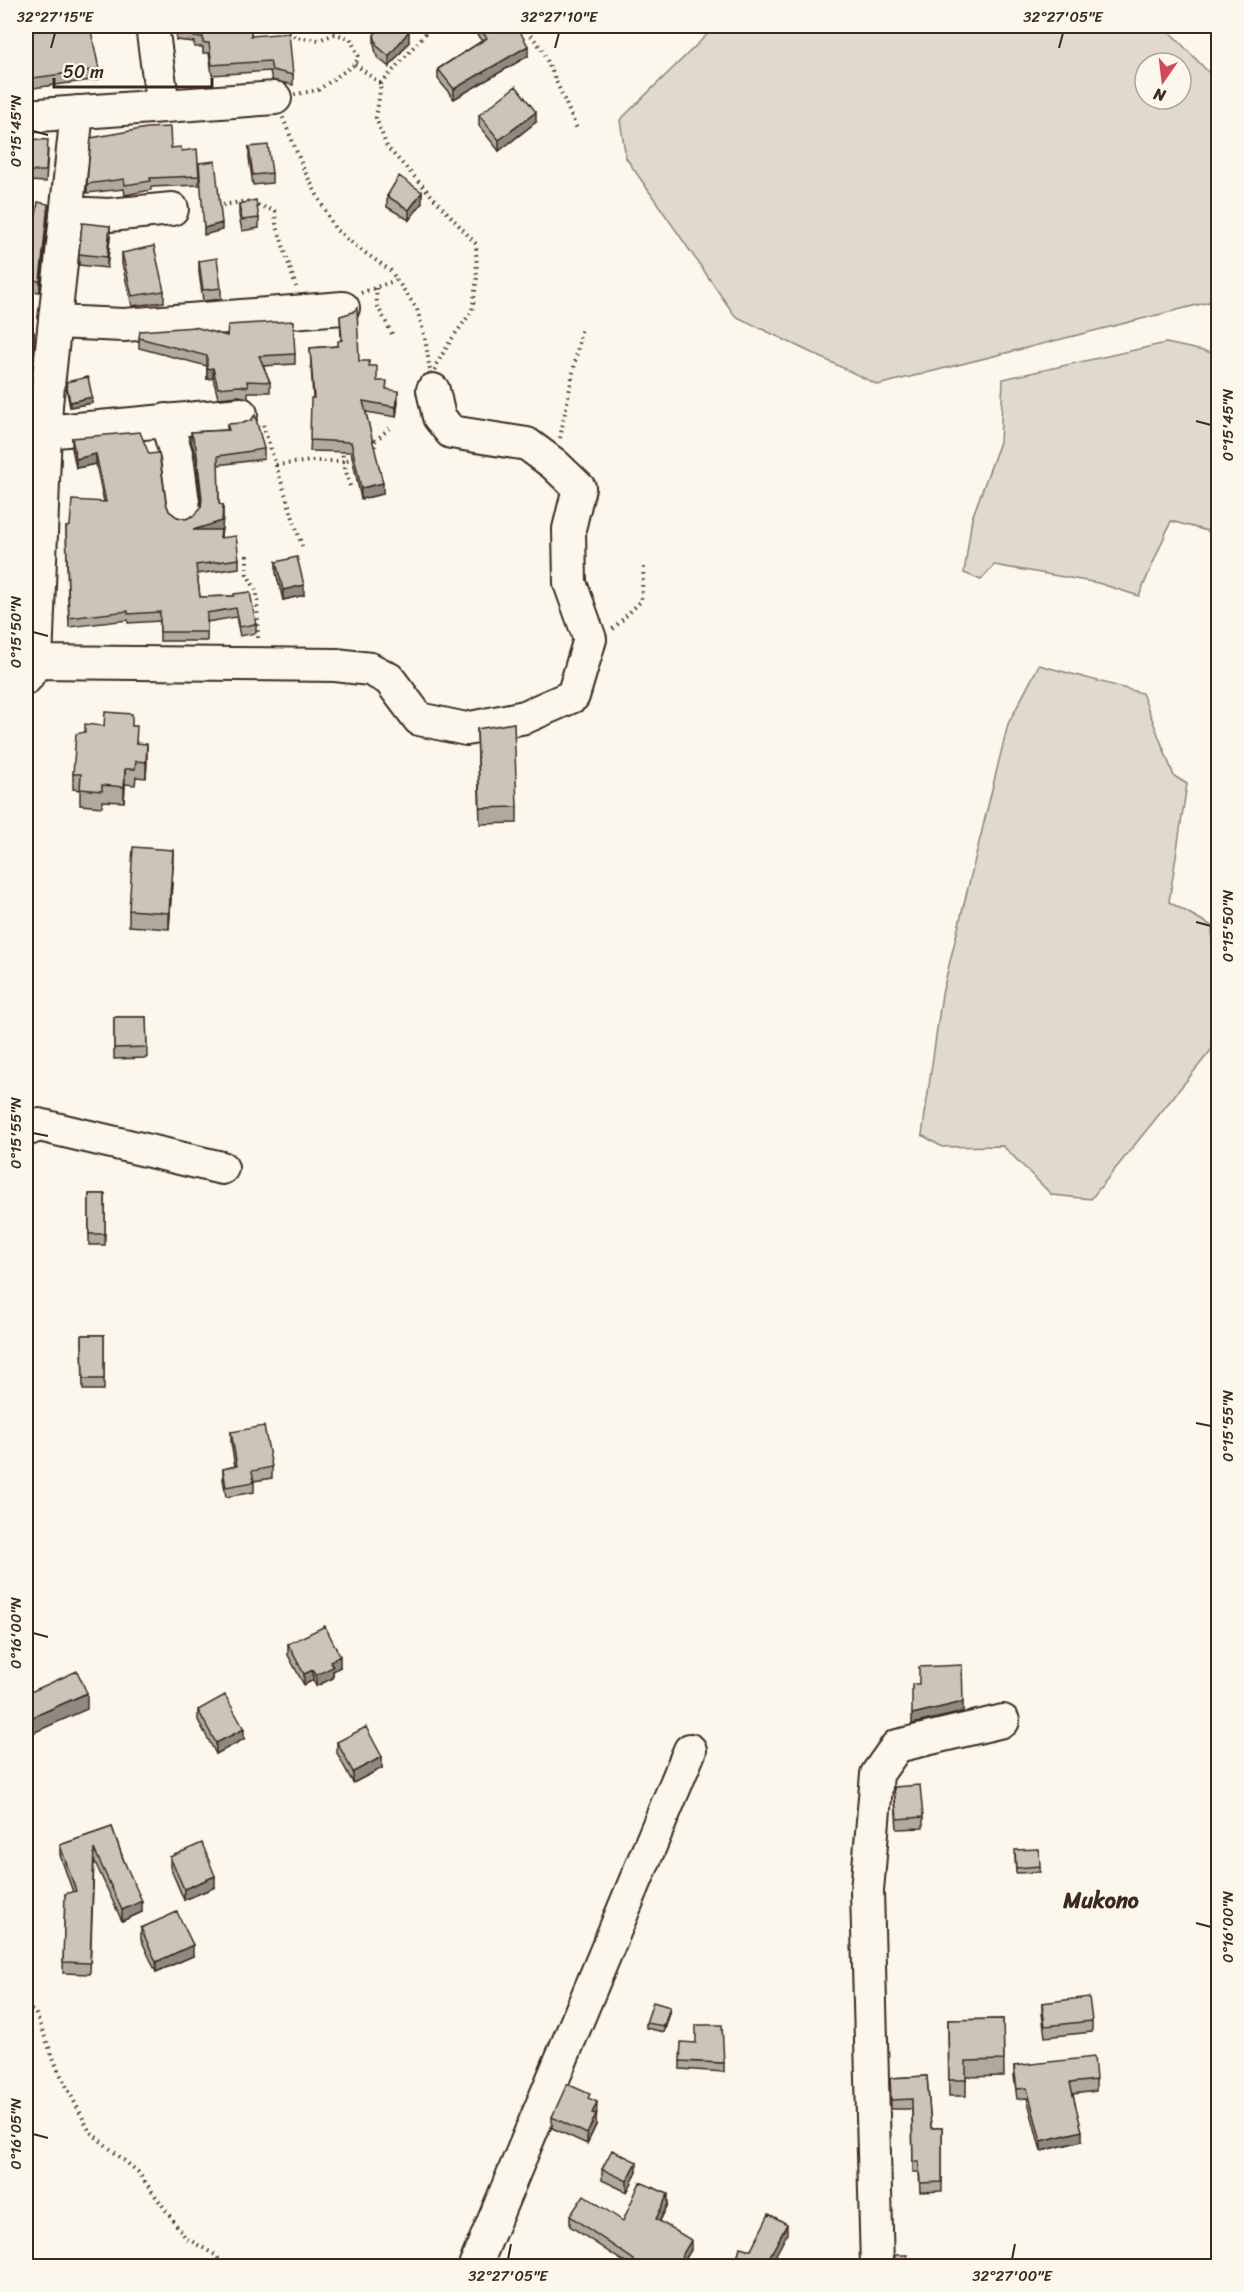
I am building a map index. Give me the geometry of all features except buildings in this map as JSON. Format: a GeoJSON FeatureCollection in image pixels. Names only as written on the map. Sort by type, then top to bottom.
{"type":"FeatureCollection","features":[{"type":"Feature","properties":{"kind":"street"},"geometry":{"type":"LineString","coordinates":[[152,26],[163,106]]}},
{"type":"Feature","properties":{"kind":"street"},"geometry":{"type":"LineString","coordinates":[[26,116],[275,98]]}},
{"type":"Feature","properties":{"kind":"street"},"geometry":{"type":"LineString","coordinates":[[77,112],[55,322],[39,414],[31,670],[258,664],[336,665],[370,669],[390,679],[419,719],[466,729],[525,717],[573,696],[590,639],[570,583],[569,530],[579,489],[554,464],[527,444],[451,432],[439,417],[433,390]]}},
{"type":"Feature","properties":{"kind":"street"},"geometry":{"type":"LineString","coordinates":[[66,213],[109,215],[172,209]]}},
{"type":"Feature","properties":{"kind":"street"},"geometry":{"type":"LineString","coordinates":[[55,322],[124,325],[343,308]]}},
{"type":"Feature","properties":{"kind":"street"},"geometry":{"type":"LineString","coordinates":[[39,414],[166,420],[241,414]]}},
{"type":"Feature","properties":{"kind":"street"},"geometry":{"type":"LineString","coordinates":[[166,420],[177,457],[184,510]]}},
{"type":"Feature","properties":{"kind":"street"},"geometry":{"type":"LineString","coordinates":[[26,1130],[39,1125],[222,1168]]}},
{"type":"Feature","properties":{"kind":"street"},"geometry":{"type":"LineString","coordinates":[[877,2266],[867,1891],[877,1774],[897,1746],[1003,1721]]}},
{"type":"Feature","properties":{"kind":"street"},"geometry":{"type":"LineString","coordinates":[[475,2266],[690,1750]]}},
{"type":"Feature","properties":{"kind":"path"},"geometry":{"type":"LineString","coordinates":[[286,26],[295,37],[319,40],[335,34],[350,38],[359,57],[355,64],[318,90],[275,98],[304,170],[335,229],[390,270],[417,309],[425,338],[433,390]]}},
{"type":"Feature","properties":{"kind":"path"},"geometry":{"type":"LineString","coordinates":[[432,26],[381,84],[376,118],[387,147],[476,244],[477,278],[472,311],[436,365],[433,390]]}},
{"type":"Feature","properties":{"kind":"path"},"geometry":{"type":"LineString","coordinates":[[523,26],[542,49],[577,129]]}},
{"type":"Feature","properties":{"kind":"path"},"geometry":{"type":"LineString","coordinates":[[355,64],[381,84]]}},
{"type":"Feature","properties":{"kind":"path"},"geometry":{"type":"LineString","coordinates":[[212,206],[246,201],[275,212],[276,223],[303,311]]}},
{"type":"Feature","properties":{"kind":"path"},"geometry":{"type":"LineString","coordinates":[[343,308],[350,297],[396,280]]}},
{"type":"Feature","properties":{"kind":"path"},"geometry":{"type":"LineString","coordinates":[[376,288],[377,305],[392,334]]}},
{"type":"Feature","properties":{"kind":"path"},"geometry":{"type":"LineString","coordinates":[[554,464],[582,327]]}},
{"type":"Feature","properties":{"kind":"path"},"geometry":{"type":"LineString","coordinates":[[241,414],[261,418],[302,546]]}},
{"type":"Feature","properties":{"kind":"path"},"geometry":{"type":"LineString","coordinates":[[276,465],[312,461],[343,461],[375,452],[375,441],[392,426]]}},
{"type":"Feature","properties":{"kind":"path"},"geometry":{"type":"LineString","coordinates":[[342,444],[343,461],[350,486]]}},
{"type":"Feature","properties":{"kind":"path"},"geometry":{"type":"LineString","coordinates":[[247,555],[246,574],[257,592],[258,664]]}},
{"type":"Feature","properties":{"kind":"path"},"geometry":{"type":"LineString","coordinates":[[590,639],[609,634],[641,601],[644,566]]}},
{"type":"Feature","properties":{"kind":"path"},"geometry":{"type":"LineString","coordinates":[[26,2007],[35,2012],[58,2070],[90,2132],[138,2172],[186,2238],[217,2256],[222,2266]]}},
{"type":"Feature","properties":{"kind":"shaded area"},"geometry":{"type":"Polygon","coordinates":[[[716,26],[1164,26],[1188,51],[1133,51],[1133,111],[1193,111],[1193,56],[1218,82],[1218,288],[1209,302],[878,385],[735,316],[626,158],[620,120],[716,26]]]}},
{"type":"Feature","properties":{"kind":"shaded area"},"geometry":{"type":"Polygon","coordinates":[[[1166,343],[1218,354],[1218,534],[1171,521],[1139,596],[1098,583],[994,565],[981,580],[964,573],[972,518],[1000,442],[1003,379],[1166,343]]]}},
{"type":"Feature","properties":{"kind":"shaded area"},"geometry":{"type":"Polygon","coordinates":[[[1039,665],[1142,693],[1174,776],[1187,784],[1169,902],[1212,926],[1212,1049],[1091,1199],[1052,1195],[1003,1146],[942,1147],[922,1135],[942,994],[1008,724],[1039,665]]]}},
{"type":"Feature","properties":{"kind":"district","name":"Mukono"},"geometry":{"type":"Point","coordinates":[1101,1900]}}]}
